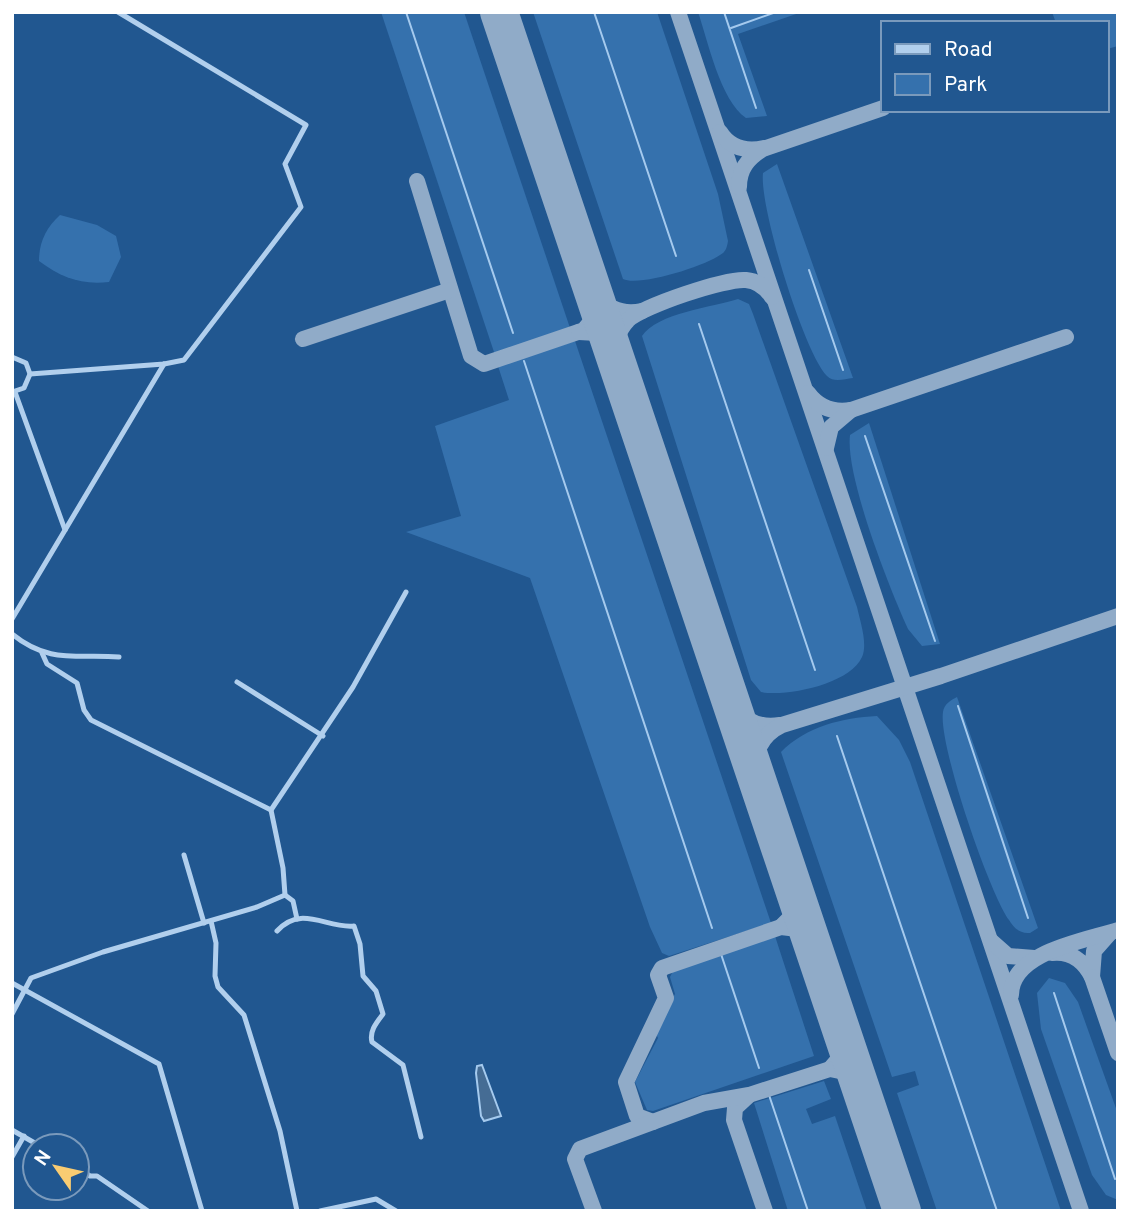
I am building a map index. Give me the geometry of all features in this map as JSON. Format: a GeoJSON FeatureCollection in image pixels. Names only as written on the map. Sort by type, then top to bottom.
{"type":"FeatureCollection","features":[{"type":"Feature","properties":{"kind":"street"},"geometry":{"type":"LineString","coordinates":[[30,374],[164,364],[184,360],[300,207],[285,164],[306,125],[118,12]]}},
{"type":"Feature","properties":{"kind":"street"},"geometry":{"type":"LineString","coordinates":[[12,357],[26,363],[30,374],[24,388],[14,392],[65,530]]}},
{"type":"Feature","properties":{"kind":"street"},"geometry":{"type":"LineString","coordinates":[[12,619],[164,364]]}},
{"type":"Feature","properties":{"kind":"street"},"geometry":{"type":"LineString","coordinates":[[297,919],[293,901],[285,895],[283,868],[271,810],[294,771],[323,736],[406,592]]}},
{"type":"Feature","properties":{"kind":"street"},"geometry":{"type":"LineString","coordinates":[[12,634],[42,653],[68,658],[119,657]]}},
{"type":"Feature","properties":{"kind":"street"},"geometry":{"type":"LineString","coordinates":[[42,653],[47,664],[76,684],[86,715],[91,720],[271,810]]}},
{"type":"Feature","properties":{"kind":"street"},"geometry":{"type":"LineString","coordinates":[[237,682],[323,736]]}},
{"type":"Feature","properties":{"kind":"street"},"geometry":{"type":"LineString","coordinates":[[184,855],[216,943],[215,976],[218,987],[244,1015],[276,1118],[297,1211]]}},
{"type":"Feature","properties":{"kind":"street"},"geometry":{"type":"LineString","coordinates":[[12,1014],[31,978],[103,952],[208,922],[285,895]]}},
{"type":"Feature","properties":{"kind":"street"},"geometry":{"type":"LineString","coordinates":[[277,931],[285,922],[297,919],[327,920],[346,927],[354,926],[358,932],[363,976],[376,990],[383,1014],[370,1036],[372,1042],[403,1065],[421,1137]]}},
{"type":"Feature","properties":{"kind":"street"},"geometry":{"type":"LineString","coordinates":[[12,983],[159,1064],[202,1211]]}},
{"type":"Feature","properties":{"kind":"street"},"geometry":{"type":"LineString","coordinates":[[12,1157],[21,1141]]}},
{"type":"Feature","properties":{"kind":"street"},"geometry":{"type":"LineString","coordinates":[[91,1176],[97,1176],[148,1211]]}},
{"type":"Feature","properties":{"kind":"street"},"geometry":{"type":"LineString","coordinates":[[320,1211],[376,1199],[396,1211]]}},
{"type":"Feature","properties":{"kind":"green space"},"geometry":{"type":"Polygon","coordinates":[[[381,12],[464,12],[570,328],[495,355],[381,12]]]}},
{"type":"Feature","properties":{"kind":"green space"},"geometry":{"type":"Polygon","coordinates":[[[533,12],[657,12],[718,194],[728,241],[722,254],[701,265],[657,278],[631,281],[623,279],[533,12]]]}},
{"type":"Feature","properties":{"kind":"green space"},"geometry":{"type":"Polygon","coordinates":[[[698,12],[802,12],[738,34],[767,116],[746,118],[729,98],[716,69],[698,12]]]}},
{"type":"Feature","properties":{"kind":"green space"},"geometry":{"type":"Polygon","coordinates":[[[1052,12],[1118,12],[1118,46],[1109,48],[1109,21],[1055,21],[1052,12]]]}},
{"type":"Feature","properties":{"kind":"green space"},"geometry":{"type":"Polygon","coordinates":[[[777,164],[853,378],[836,380],[827,376],[817,362],[796,310],[775,246],[764,190],[763,173],[777,164]]]}},
{"type":"Feature","properties":{"kind":"green space"},"geometry":{"type":"Polygon","coordinates":[[[60,215],[97,225],[116,236],[121,257],[109,282],[72,279],[39,261],[44,236],[60,215]]]}},
{"type":"Feature","properties":{"kind":"green space"},"geometry":{"type":"Polygon","coordinates":[[[738,299],[749,304],[753,314],[857,607],[864,639],[862,657],[845,675],[817,687],[801,690],[761,692],[751,680],[642,336],[649,328],[672,316],[738,299]]]}},
{"type":"Feature","properties":{"kind":"green space"},"geometry":{"type":"Polygon","coordinates":[[[575,341],[771,923],[669,956],[662,953],[650,927],[530,578],[406,532],[461,516],[435,426],[509,400],[498,366],[575,341]]]}},
{"type":"Feature","properties":{"kind":"green space"},"geometry":{"type":"Polygon","coordinates":[[[869,423],[940,644],[922,646],[908,629],[870,533],[850,454],[850,435],[869,423]]]}},
{"type":"Feature","properties":{"kind":"green space"},"geometry":{"type":"Polygon","coordinates":[[[957,697],[1038,928],[1030,933],[1023,933],[1015,928],[1000,904],[956,784],[948,754],[943,712],[946,705],[957,697]]]}},
{"type":"Feature","properties":{"kind":"green space"},"geometry":{"type":"Polygon","coordinates":[[[877,716],[899,740],[910,762],[1061,1211],[937,1211],[897,1093],[919,1085],[915,1071],[892,1077],[781,752],[802,736],[826,725],[877,716]]]}},
{"type":"Feature","properties":{"kind":"green space"},"geometry":{"type":"Polygon","coordinates":[[[775,936],[814,1056],[653,1111],[647,1110],[635,1082],[658,1038],[655,1031],[675,994],[670,977],[674,969],[775,936]]]}},
{"type":"Feature","properties":{"kind":"green space"},"geometry":{"type":"Polygon","coordinates":[[[1049,978],[1065,983],[1078,1002],[1118,1114],[1118,1200],[1106,1195],[1092,1175],[1041,1029],[1037,993],[1049,978]]]}},
{"type":"Feature","properties":{"kind":"green space"},"geometry":{"type":"Polygon","coordinates":[[[824,1081],[831,1099],[806,1109],[812,1124],[835,1116],[867,1211],[788,1211],[754,1103],[824,1081]]]}},
{"type":"Feature","properties":{"kind":"shaded area"},"geometry":{"type":"Polygon","coordinates":[[[482,1065],[501,1116],[484,1121],[481,1116],[476,1073],[477,1066],[482,1065]]]}},
{"type":"Feature","properties":{"kind":"waterway"},"geometry":{"type":"LineString","coordinates":[[406,12],[513,333]]}},
{"type":"Feature","properties":{"kind":"waterway"},"geometry":{"type":"LineString","coordinates":[[594,12],[676,256]]}},
{"type":"Feature","properties":{"kind":"waterway"},"geometry":{"type":"LineString","coordinates":[[724,12],[756,108]]}},
{"type":"Feature","properties":{"kind":"waterway"},"geometry":{"type":"LineString","coordinates":[[731,28],[776,12]]}},
{"type":"Feature","properties":{"kind":"waterway"},"geometry":{"type":"LineString","coordinates":[[809,270],[843,370]]}},
{"type":"Feature","properties":{"kind":"waterway"},"geometry":{"type":"LineString","coordinates":[[699,324],[815,670]]}},
{"type":"Feature","properties":{"kind":"waterway"},"geometry":{"type":"LineString","coordinates":[[524,361],[712,928]]}},
{"type":"Feature","properties":{"kind":"waterway"},"geometry":{"type":"LineString","coordinates":[[865,436],[935,641]]}},
{"type":"Feature","properties":{"kind":"waterway"},"geometry":{"type":"LineString","coordinates":[[958,706],[1028,918]]}},
{"type":"Feature","properties":{"kind":"waterway"},"geometry":{"type":"LineString","coordinates":[[837,736],[997,1211]]}},
{"type":"Feature","properties":{"kind":"waterway"},"geometry":{"type":"LineString","coordinates":[[720,951],[759,1068]]}},
{"type":"Feature","properties":{"kind":"waterway"},"geometry":{"type":"LineString","coordinates":[[1054,993],[1115,1179]]}},
{"type":"Feature","properties":{"kind":"waterway"},"geometry":{"type":"LineString","coordinates":[[769,1095],[808,1211]]}},
{"type":"Feature","properties":{"kind":"taxiway"},"geometry":{"type":"LineString","coordinates":[[678,12],[1081,1211]]}},
{"type":"Feature","properties":{"kind":"taxiway"},"geometry":{"type":"LineString","coordinates":[[739,187],[745,165],[763,149],[881,109]]}},
{"type":"Feature","properties":{"kind":"taxiway"},"geometry":{"type":"LineString","coordinates":[[720,132],[739,148],[764,148]]}},
{"type":"Feature","properties":{"kind":"taxiway"},"geometry":{"type":"LineString","coordinates":[[417,181],[471,356],[484,364],[584,330],[595,317],[596,301]]}},
{"type":"Feature","properties":{"kind":"taxiway"},"geometry":{"type":"LineString","coordinates":[[616,360],[616,344],[624,324],[637,314],[667,301],[721,283],[746,280],[761,286],[772,297]]}},
{"type":"Feature","properties":{"kind":"taxiway"},"geometry":{"type":"LineString","coordinates":[[591,287],[612,308],[626,312],[642,311]]}},
{"type":"Feature","properties":{"kind":"taxiway"},"geometry":{"type":"LineString","coordinates":[[303,339],[450,290]]}},
{"type":"Feature","properties":{"kind":"taxiway"},"geometry":{"type":"LineString","coordinates":[[579,332],[597,333],[610,345]]}},
{"type":"Feature","properties":{"kind":"taxiway"},"geometry":{"type":"LineString","coordinates":[[826,448],[831,427],[851,410],[1066,337]]}},
{"type":"Feature","properties":{"kind":"taxiway"},"geometry":{"type":"LineString","coordinates":[[808,393],[827,408],[851,410]]}},
{"type":"Feature","properties":{"kind":"taxiway"},"geometry":{"type":"LineString","coordinates":[[756,777],[755,761],[760,746],[769,734],[782,725],[941,676],[1118,616]]}},
{"type":"Feature","properties":{"kind":"taxiway"},"geometry":{"type":"LineString","coordinates":[[728,695],[737,710],[748,720],[762,725],[780,725]]}},
{"type":"Feature","properties":{"kind":"taxiway"},"geometry":{"type":"LineString","coordinates":[[781,927],[794,914],[796,896]]}},
{"type":"Feature","properties":{"kind":"taxiway"},"geometry":{"type":"LineString","coordinates":[[653,1122],[637,1116],[626,1082],[666,998],[658,975],[662,968],[781,927],[798,929],[811,942]]}},
{"type":"Feature","properties":{"kind":"taxiway"},"geometry":{"type":"LineString","coordinates":[[1011,995],[1014,980],[1023,968],[1036,958],[1069,944],[1118,930]]}},
{"type":"Feature","properties":{"kind":"taxiway"},"geometry":{"type":"LineString","coordinates":[[1052,953],[1076,958],[1092,977],[1094,951],[1109,934]]}},
{"type":"Feature","properties":{"kind":"taxiway"},"geometry":{"type":"LineString","coordinates":[[991,941],[1008,956],[1034,958]]}},
{"type":"Feature","properties":{"kind":"taxiway"},"geometry":{"type":"LineString","coordinates":[[1092,977],[1118,1053]]}},
{"type":"Feature","properties":{"kind":"taxiway"},"geometry":{"type":"LineString","coordinates":[[830,1069],[843,1054],[843,1037]]}},
{"type":"Feature","properties":{"kind":"taxiway"},"geometry":{"type":"LineString","coordinates":[[594,1211],[575,1159],[580,1149],[704,1103],[749,1095],[830,1069],[849,1073],[860,1085]]}},
{"type":"Feature","properties":{"kind":"taxiway"},"geometry":{"type":"LineString","coordinates":[[748,1096],[735,1108],[734,1120],[765,1211]]}},
{"type":"Feature","properties":{"kind":"runway"},"geometry":{"type":"LineString","coordinates":[[499,12],[902,1211]]}}]}
